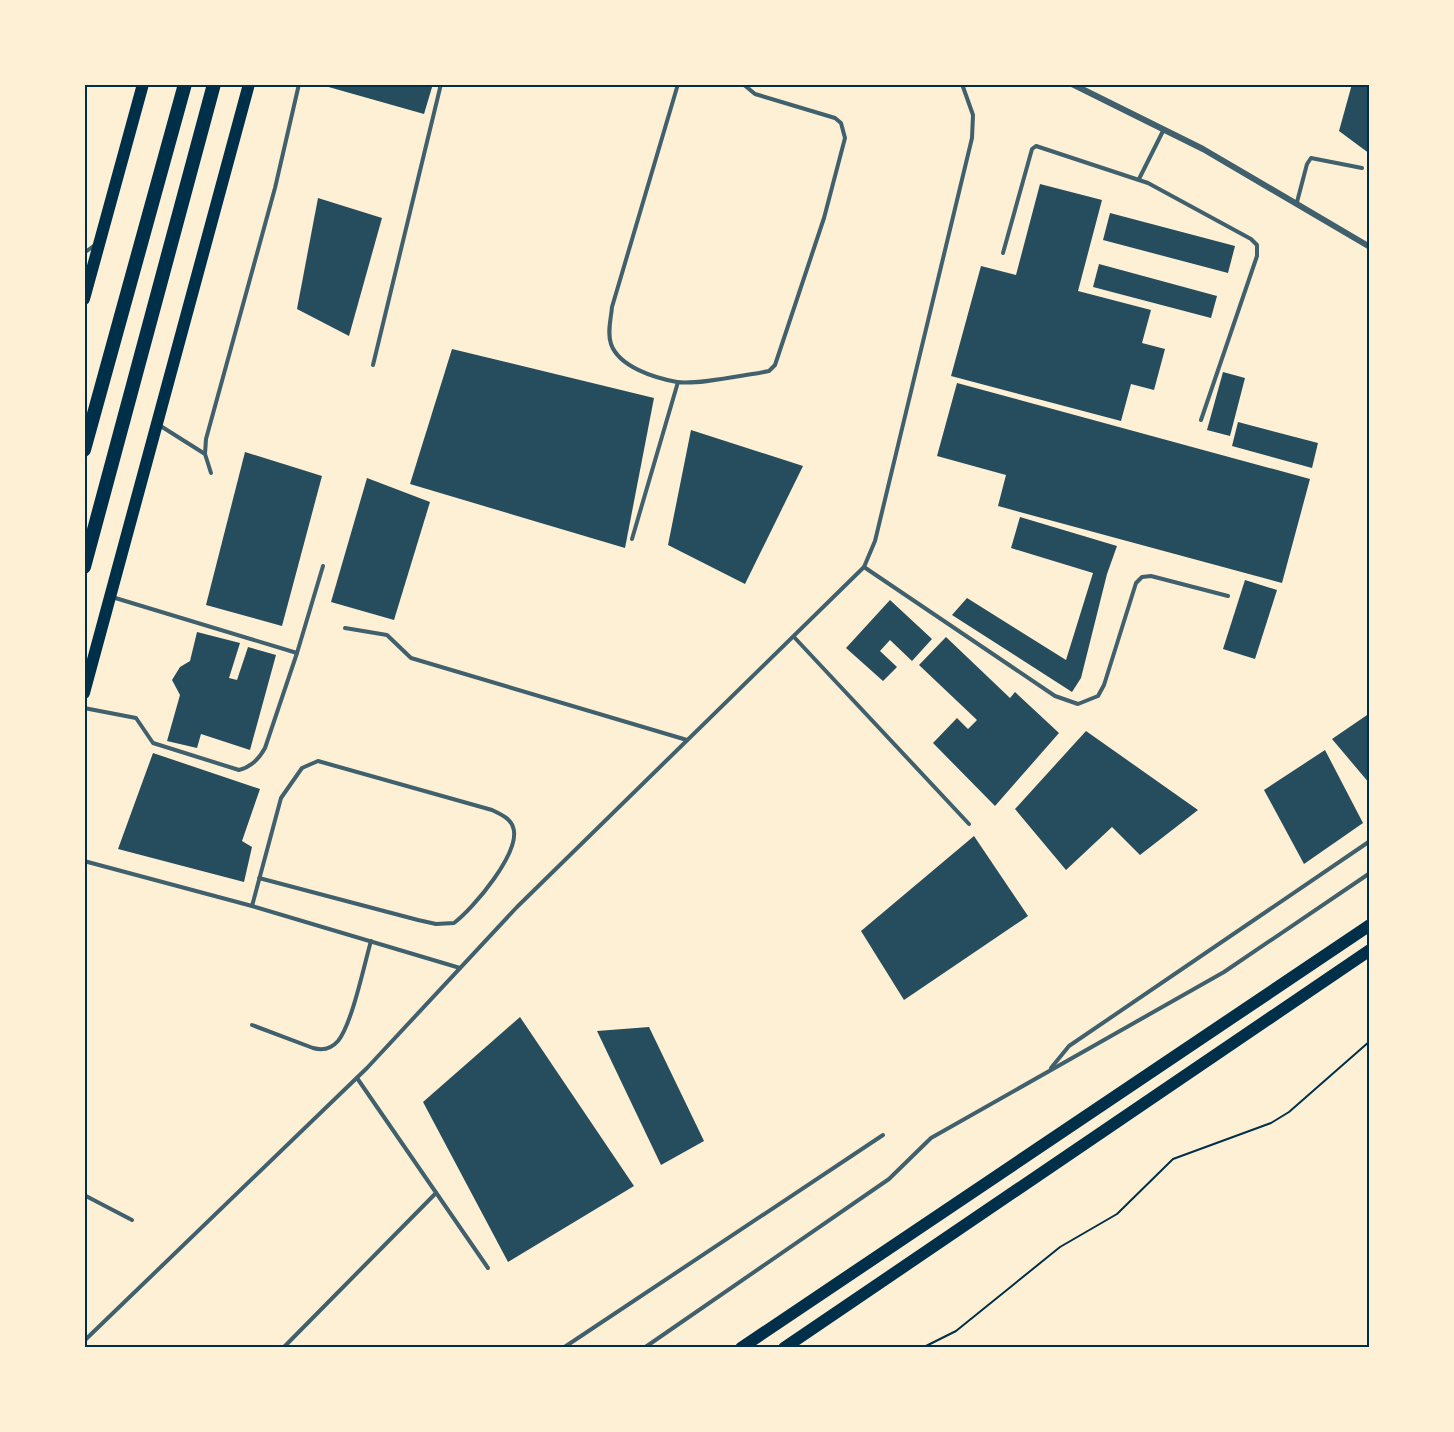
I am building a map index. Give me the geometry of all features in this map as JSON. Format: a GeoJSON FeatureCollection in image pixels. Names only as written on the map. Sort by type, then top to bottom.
{"type":"FeatureCollection","features":[{"type":"Feature","properties":{"kind":"highway"},"geometry":{"type":"LineString","coordinates":[[84,450],[185,84]]}},
{"type":"Feature","properties":{"kind":"highway"},"geometry":{"type":"LineString","coordinates":[[84,567],[214,84]]}},
{"type":"Feature","properties":{"kind":"main road"},"geometry":{"type":"LineString","coordinates":[[84,299],[143,84]]}},
{"type":"Feature","properties":{"kind":"main road"},"geometry":{"type":"LineString","coordinates":[[84,693],[249,84]]}},
{"type":"Feature","properties":{"kind":"main road"},"geometry":{"type":"LineString","coordinates":[[741,1348],[1370,925]]}},
{"type":"Feature","properties":{"kind":"main road"},"geometry":{"type":"LineString","coordinates":[[784,1348],[1370,950]]}},
{"type":"Feature","properties":{"kind":"street"},"geometry":{"type":"LineString","coordinates":[[1072,84],[1164,128],[1296,202],[1370,247]]}},
{"type":"Feature","properties":{"kind":"lane"},"geometry":{"type":"LineString","coordinates":[[211,473],[205,454],[206,439],[274,188],[299,84]]}},
{"type":"Feature","properties":{"kind":"lane"},"geometry":{"type":"LineString","coordinates":[[373,365],[441,84]]}},
{"type":"Feature","properties":{"kind":"lane"},"geometry":{"type":"LineString","coordinates":[[678,84],[612,307],[609,330],[611,344],[618,356],[635,369],[678,382],[759,373],[769,371],[775,365],[824,218],[845,138],[844,130],[835,118],[755,94],[743,84]]}},
{"type":"Feature","properties":{"kind":"lane"},"geometry":{"type":"LineString","coordinates":[[84,1341],[357,1078],[517,907],[864,567],[875,541],[972,138],[973,115],[962,84]]}},
{"type":"Feature","properties":{"kind":"lane"},"geometry":{"type":"LineString","coordinates":[[1139,180],[1164,128]]}},
{"type":"Feature","properties":{"kind":"lane"},"geometry":{"type":"LineString","coordinates":[[1003,253],[1032,149],[1036,146],[1139,180],[1251,239],[1258,249],[1201,420]]}},
{"type":"Feature","properties":{"kind":"lane"},"geometry":{"type":"LineString","coordinates":[[1296,202],[1307,164],[1311,158],[1362,168]]}},
{"type":"Feature","properties":{"kind":"lane"},"geometry":{"type":"LineString","coordinates":[[84,254],[99,243]]}},
{"type":"Feature","properties":{"kind":"lane"},"geometry":{"type":"LineString","coordinates":[[632,539],[678,382]]}},
{"type":"Feature","properties":{"kind":"lane"},"geometry":{"type":"LineString","coordinates":[[156,423],[205,454]]}},
{"type":"Feature","properties":{"kind":"lane"},"geometry":{"type":"LineString","coordinates":[[84,708],[136,718],[153,743],[239,770],[244,768],[260,757],[265,748],[323,566]]}},
{"type":"Feature","properties":{"kind":"lane"},"geometry":{"type":"LineString","coordinates":[[864,567],[1055,696],[1078,704],[1087,703],[1098,696],[1104,685],[1136,583],[1142,577],[1151,576],[1228,596]]}},
{"type":"Feature","properties":{"kind":"lane"},"geometry":{"type":"LineString","coordinates":[[111,596],[297,653]]}},
{"type":"Feature","properties":{"kind":"lane"},"geometry":{"type":"LineString","coordinates":[[345,628],[387,636],[411,658],[688,740]]}},
{"type":"Feature","properties":{"kind":"lane"},"geometry":{"type":"LineString","coordinates":[[794,637],[969,824]]}},
{"type":"Feature","properties":{"kind":"lane"},"geometry":{"type":"LineString","coordinates":[[252,906],[259,878],[281,798],[302,768],[318,761],[492,810],[510,820],[514,828],[505,859],[489,890],[454,923],[436,924],[418,920],[259,878]]}},
{"type":"Feature","properties":{"kind":"lane"},"geometry":{"type":"LineString","coordinates":[[1050,1069],[1070,1046],[1370,841]]}},
{"type":"Feature","properties":{"kind":"lane"},"geometry":{"type":"LineString","coordinates":[[84,861],[252,906],[459,968]]}},
{"type":"Feature","properties":{"kind":"lane"},"geometry":{"type":"LineString","coordinates":[[644,1348],[889,1179],[931,1138],[1224,972],[1370,873]]}},
{"type":"Feature","properties":{"kind":"lane"},"geometry":{"type":"LineString","coordinates":[[252,1025],[313,1048],[321,1050],[329,1048],[344,1033],[371,941]]}},
{"type":"Feature","properties":{"kind":"lane"},"geometry":{"type":"LineString","coordinates":[[357,1078],[488,1268]]}},
{"type":"Feature","properties":{"kind":"lane"},"geometry":{"type":"LineString","coordinates":[[563,1348],[883,1135]]}},
{"type":"Feature","properties":{"kind":"lane"},"geometry":{"type":"LineString","coordinates":[[283,1348],[436,1193]]}},
{"type":"Feature","properties":{"kind":"lane"},"geometry":{"type":"LineString","coordinates":[[84,1195],[132,1220]]}},
{"type":"Feature","properties":{"kind":"path"},"geometry":{"type":"LineString","coordinates":[[922,1348],[956,1331],[1060,1247],[1117,1214],[1140,1194],[1173,1159],[1271,1123],[1318,1089],[1370,1041]]}},
{"type":"Feature","properties":{"kind":"building"},"geometry":{"type":"Polygon","coordinates":[[[318,84],[433,84],[424,114],[318,84]]]}},
{"type":"Feature","properties":{"kind":"building"},"geometry":{"type":"Polygon","coordinates":[[[1352,84],[1370,84],[1370,154],[1339,131],[1352,84]]]}},
{"type":"Feature","properties":{"kind":"building"},"geometry":{"type":"Polygon","coordinates":[[[1040,184],[1102,200],[1078,291],[1151,310],[1142,343],[1165,349],[1154,390],[1131,384],[1121,421],[951,376],[981,266],[1016,275],[1040,184]]]}},
{"type":"Feature","properties":{"kind":"building"},"geometry":{"type":"Polygon","coordinates":[[[318,198],[382,218],[349,336],[297,309],[318,198]]]}},
{"type":"Feature","properties":{"kind":"building"},"geometry":{"type":"Polygon","coordinates":[[[1110,213],[1235,246],[1228,273],[1103,240],[1110,213]]]}},
{"type":"Feature","properties":{"kind":"building"},"geometry":{"type":"Polygon","coordinates":[[[1099,264],[1217,296],[1211,318],[1093,287],[1099,264]]]}},
{"type":"Feature","properties":{"kind":"building"},"geometry":{"type":"Polygon","coordinates":[[[452,349],[654,398],[625,548],[410,484],[452,349]]]}},
{"type":"Feature","properties":{"kind":"building"},"geometry":{"type":"Polygon","coordinates":[[[1223,372],[1245,378],[1230,436],[1207,430],[1223,372]]]}},
{"type":"Feature","properties":{"kind":"building"},"geometry":{"type":"Polygon","coordinates":[[[957,383],[1310,479],[1282,583],[998,506],[1006,475],[937,456],[957,383]]]}},
{"type":"Feature","properties":{"kind":"building"},"geometry":{"type":"Polygon","coordinates":[[[1238,422],[1318,443],[1312,468],[1232,446],[1238,422]]]}},
{"type":"Feature","properties":{"kind":"building"},"geometry":{"type":"Polygon","coordinates":[[[691,430],[803,466],[745,584],[668,545],[691,430]]]}},
{"type":"Feature","properties":{"kind":"building"},"geometry":{"type":"Polygon","coordinates":[[[245,452],[322,476],[282,626],[206,605],[245,452]]]}},
{"type":"Feature","properties":{"kind":"building"},"geometry":{"type":"Polygon","coordinates":[[[367,478],[430,502],[394,620],[331,602],[367,478]]]}},
{"type":"Feature","properties":{"kind":"building"},"geometry":{"type":"Polygon","coordinates":[[[1020,517],[1117,546],[1107,574],[1081,678],[1072,692],[952,615],[967,598],[1066,660],[1093,573],[1011,548],[1020,517]]]}},
{"type":"Feature","properties":{"kind":"building"},"geometry":{"type":"Polygon","coordinates":[[[1245,580],[1277,590],[1255,659],[1223,649],[1245,580]]]}},
{"type":"Feature","properties":{"kind":"building"},"geometry":{"type":"Polygon","coordinates":[[[890,600],[932,639],[912,661],[890,640],[880,651],[897,667],[883,681],[846,648],[890,600]]]}},
{"type":"Feature","properties":{"kind":"building"},"geometry":{"type":"Polygon","coordinates":[[[197,632],[240,643],[229,678],[237,680],[248,647],[276,655],[250,750],[201,734],[197,748],[167,741],[180,695],[172,680],[180,667],[190,661],[197,632]]]}},
{"type":"Feature","properties":{"kind":"building"},"geometry":{"type":"Polygon","coordinates":[[[946,637],[1010,698],[1015,692],[1059,733],[995,806],[933,743],[957,718],[968,729],[977,720],[919,665],[946,637]]]}},
{"type":"Feature","properties":{"kind":"building"},"geometry":{"type":"Polygon","coordinates":[[[1370,713],[1370,784],[1332,739],[1370,713]]]}},
{"type":"Feature","properties":{"kind":"building"},"geometry":{"type":"Polygon","coordinates":[[[1086,731],[1198,810],[1140,855],[1112,827],[1066,870],[1015,809],[1086,731]]]}},
{"type":"Feature","properties":{"kind":"building"},"geometry":{"type":"Polygon","coordinates":[[[1325,750],[1363,823],[1304,864],[1264,790],[1325,750]]]}},
{"type":"Feature","properties":{"kind":"building"},"geometry":{"type":"Polygon","coordinates":[[[153,753],[260,789],[242,841],[252,847],[244,882],[118,849],[153,753]]]}},
{"type":"Feature","properties":{"kind":"building"},"geometry":{"type":"Polygon","coordinates":[[[974,836],[1028,916],[904,1000],[861,931],[974,836]]]}},
{"type":"Feature","properties":{"kind":"building"},"geometry":{"type":"Polygon","coordinates":[[[520,1017],[634,1186],[508,1262],[423,1102],[520,1017]]]}},
{"type":"Feature","properties":{"kind":"building"},"geometry":{"type":"Polygon","coordinates":[[[649,1027],[704,1141],[661,1165],[597,1031],[649,1027]]]}}]}
